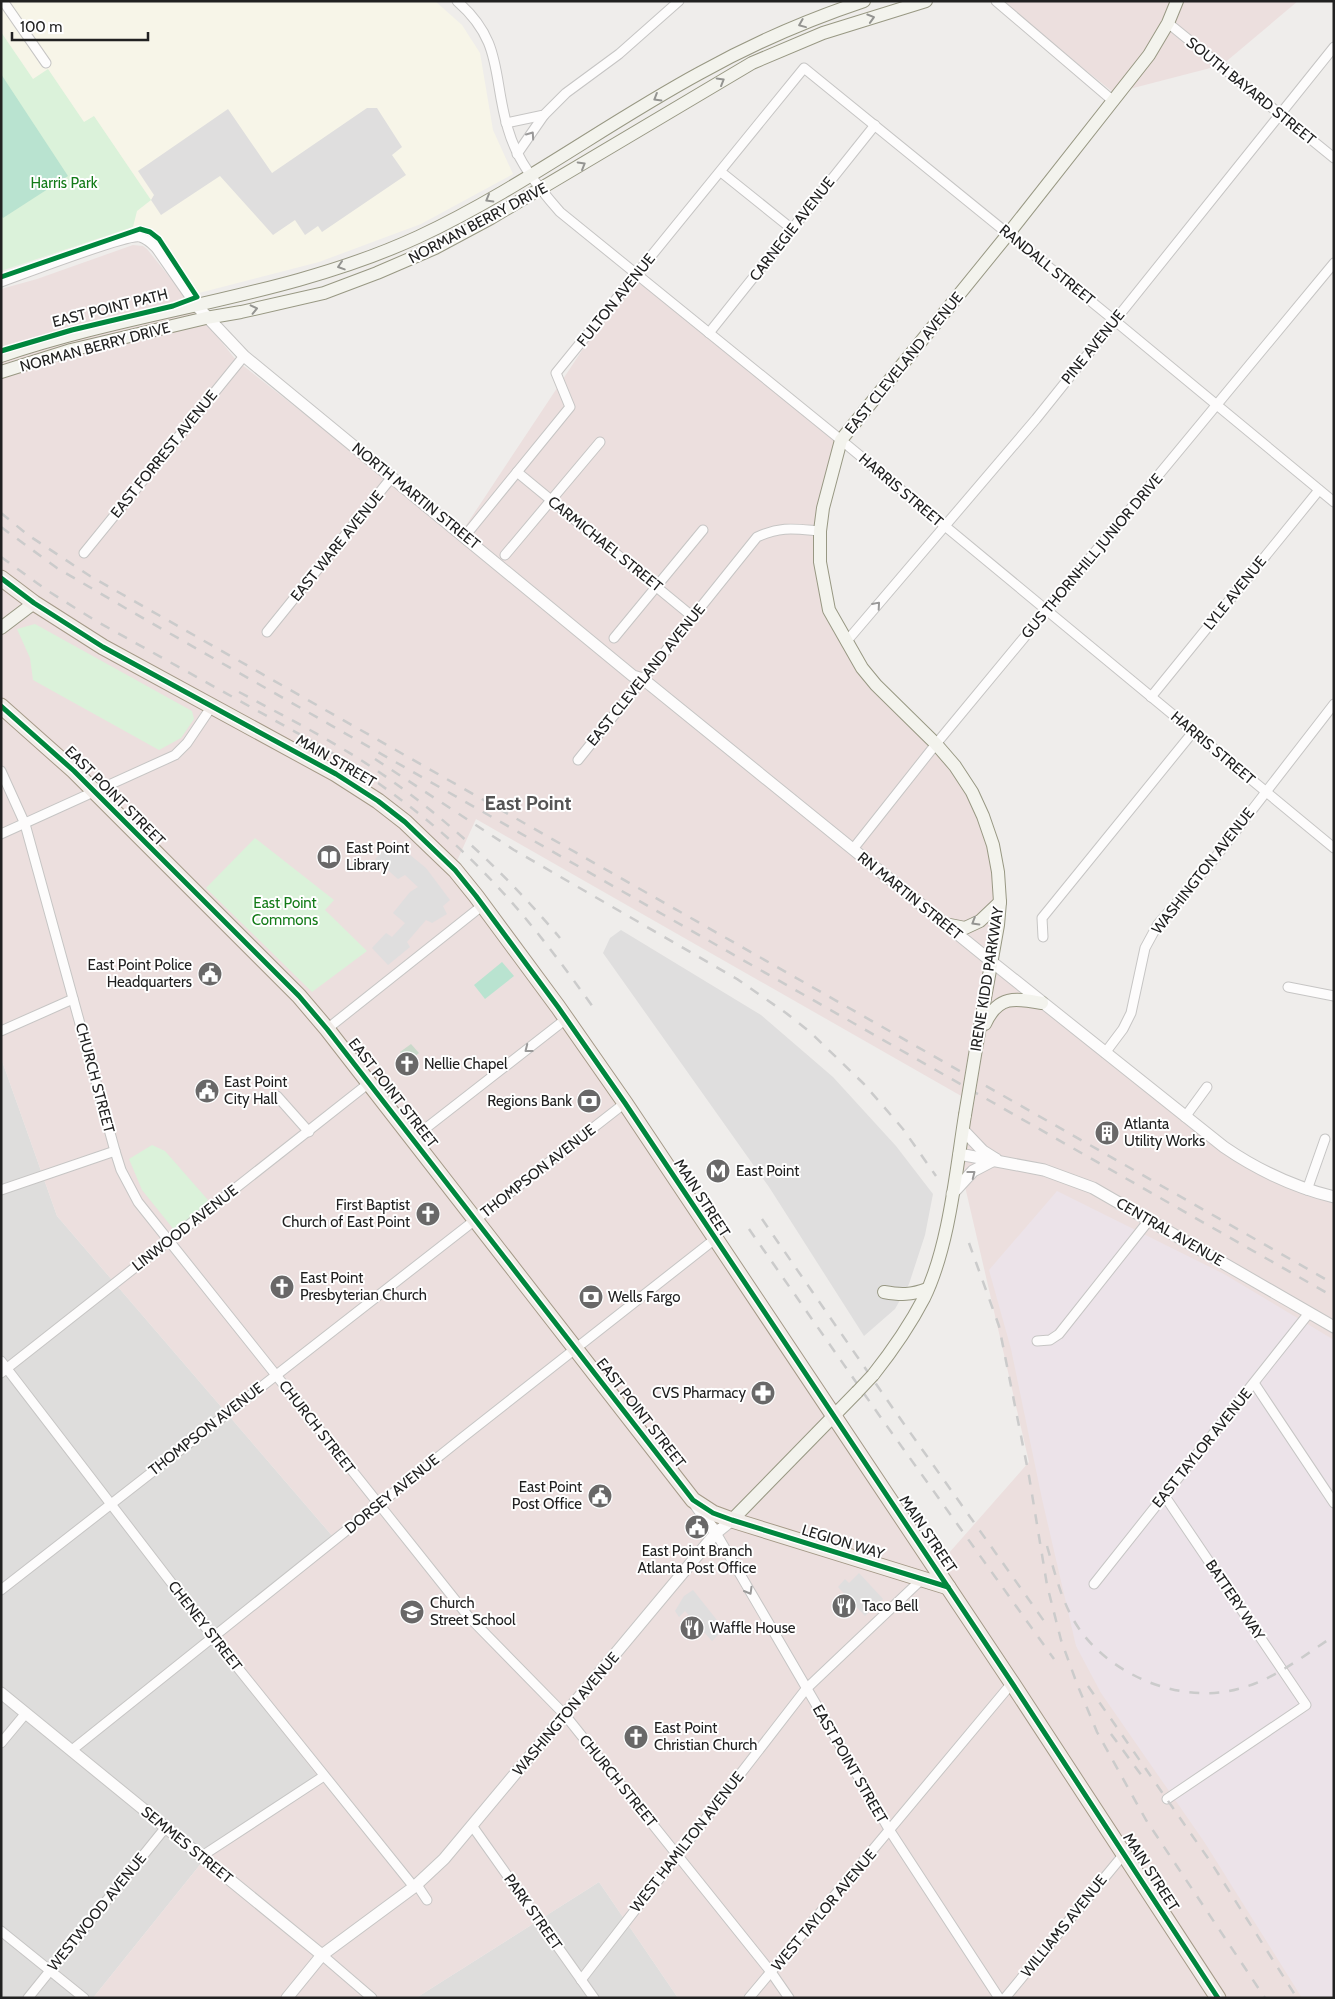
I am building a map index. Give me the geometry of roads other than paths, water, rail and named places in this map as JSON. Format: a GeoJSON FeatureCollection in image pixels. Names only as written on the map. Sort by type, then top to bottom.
{"type":"FeatureCollection","features":[{"type":"Feature","properties":{"kind":"main road","name":"NORMAN BERRY DRIVE"},"geometry":{"type":"LineString","coordinates":[[1,356],[79,332],[298,280],[376,254],[453,220],[531,175],[698,73],[774,35],[864,1]]}},
{"type":"Feature","properties":{"kind":"main road","name":"NORMAN BERRY DRIVE"},"geometry":{"type":"LineString","coordinates":[[1,372],[71,350],[206,318],[324,293],[349,284],[435,248],[540,190],[752,63],[823,33],[926,1]]}},
{"type":"Feature","properties":{"kind":"main road"},"geometry":{"type":"LineString","coordinates":[[1168,1],[1168,23]]}},
{"type":"Feature","properties":{"kind":"main road","name":"EAST CLEVELAND AVENUE"},"geometry":{"type":"LineString","coordinates":[[820,531],[827,486],[841,440],[1149,55],[1168,23],[1177,1]]}},
{"type":"Feature","properties":{"kind":"main road","name":"IRENE KIDD PARKWAY"},"geometry":{"type":"LineString","coordinates":[[820,531],[820,562],[829,610],[862,668],[876,685],[936,744],[972,792],[993,845],[998,872],[1000,902],[992,962],[959,1154],[937,1264],[927,1289],[907,1328],[873,1375],[834,1416]]}},
{"type":"Feature","properties":{"kind":"main road","name":"MAIN STREET"},"geometry":{"type":"LineString","coordinates":[[1,578],[34,603],[103,647],[336,774],[378,801],[431,845],[455,870],[483,905],[626,1103],[1012,1683],[1218,1998]]}},
{"type":"Feature","properties":{"kind":"main road"},"geometry":{"type":"LineString","coordinates":[[1,628],[34,603]]}},
{"type":"Feature","properties":{"kind":"main road","name":"EAST POINT STREET"},"geometry":{"type":"LineString","coordinates":[[1,706],[74,771],[300,996],[693,1500],[713,1513],[732,1520]]}},
{"type":"Feature","properties":{"kind":"main road"},"geometry":{"type":"LineString","coordinates":[[945,924],[965,928],[980,921],[1000,902]]}},
{"type":"Feature","properties":{"kind":"main road"},"geometry":{"type":"LineString","coordinates":[[977,1044],[990,1013],[1000,1004],[1018,999],[1042,1002]]}},
{"type":"Feature","properties":{"kind":"main road"},"geometry":{"type":"LineString","coordinates":[[884,1292],[912,1295],[927,1289]]}},
{"type":"Feature","properties":{"kind":"main road","name":"WASHINGTON AVENUE"},"geometry":{"type":"LineString","coordinates":[[732,1520],[834,1416]]}},
{"type":"Feature","properties":{"kind":"main road","name":"LEGION WAY"},"geometry":{"type":"LineString","coordinates":[[732,1520],[948,1587]]}},
{"type":"Feature","properties":{"kind":"street"},"geometry":{"type":"LineString","coordinates":[[3,1],[46,63]]}},
{"type":"Feature","properties":{"kind":"street","name":"HARRIS STREET"},"geometry":{"type":"LineString","coordinates":[[457,1],[484,30],[493,52],[506,124],[517,154],[540,190],[560,212],[841,440],[1334,848]]}},
{"type":"Feature","properties":{"kind":"street"},"geometry":{"type":"LineString","coordinates":[[517,154],[544,115],[566,93],[619,54],[679,1]]}},
{"type":"Feature","properties":{"kind":"street"},"geometry":{"type":"LineString","coordinates":[[996,1],[1112,100]]}},
{"type":"Feature","properties":{"kind":"street","name":"SOUTH BAYARD STREET"},"geometry":{"type":"LineString","coordinates":[[1168,23],[1334,158]]}},
{"type":"Feature","properties":{"kind":"street","name":"PINE AVENUE"},"geometry":{"type":"LineString","coordinates":[[846,642],[1036,419],[1279,113],[1334,47]]}},
{"type":"Feature","properties":{"kind":"street","name":"RANDALL STREET"},"geometry":{"type":"LineString","coordinates":[[804,68],[1217,404],[1319,490],[1332,498]]}},
{"type":"Feature","properties":{"kind":"street","name":"FULTON AVENUE"},"geometry":{"type":"LineString","coordinates":[[465,536],[570,407],[556,373],[804,68]]}},
{"type":"Feature","properties":{"kind":"street"},"geometry":{"type":"LineString","coordinates":[[506,124],[544,115]]}},
{"type":"Feature","properties":{"kind":"street","name":"CARNEGIE AVENUE"},"geometry":{"type":"LineString","coordinates":[[709,333],[875,125]]}},
{"type":"Feature","properties":{"kind":"street"},"geometry":{"type":"LineString","coordinates":[[721,172],[792,229]]}},
{"type":"Feature","properties":{"kind":"street"},"geometry":{"type":"LineString","coordinates":[[1,282],[114,243],[139,237],[148,241],[156,248],[195,304]]}},
{"type":"Feature","properties":{"kind":"street","name":"GUS THORNHILL JUNIOR DRIVE"},"geometry":{"type":"LineString","coordinates":[[853,849],[936,744],[1334,263]]}},
{"type":"Feature","properties":{"kind":"street","name":"NORTH MARTIN STREET"},"geometry":{"type":"LineString","coordinates":[[195,304],[206,318],[244,356],[634,676],[643,679]]}},
{"type":"Feature","properties":{"kind":"street","name":"EAST FORREST AVENUE"},"geometry":{"type":"LineString","coordinates":[[84,553],[244,356]]}},
{"type":"Feature","properties":{"kind":"street"},"geometry":{"type":"LineString","coordinates":[[505,555],[600,442]]}},
{"type":"Feature","properties":{"kind":"street","name":"CARMICHAEL STREET"},"geometry":{"type":"LineString","coordinates":[[517,472],[693,617]]}},
{"type":"Feature","properties":{"kind":"street","name":"EAST WARE AVENUE"},"geometry":{"type":"LineString","coordinates":[[267,632],[392,477]]}},
{"type":"Feature","properties":{"kind":"street","name":"LYLE AVENUE"},"geometry":{"type":"LineString","coordinates":[[1151,697],[1319,490]]}},
{"type":"Feature","properties":{"kind":"street","name":"EAST CLEVELAND AVENUE"},"geometry":{"type":"LineString","coordinates":[[578,760],[757,537],[771,530],[783,528],[820,531]]}},
{"type":"Feature","properties":{"kind":"street"},"geometry":{"type":"LineString","coordinates":[[614,638],[703,530]]}},
{"type":"Feature","properties":{"kind":"street","name":"RN MARTIN STREET"},"geometry":{"type":"LineString","coordinates":[[643,679],[1185,1117],[1248,1163],[1278,1179],[1307,1190],[1334,1197]]}},
{"type":"Feature","properties":{"kind":"street","name":"WASHINGTON AVENUE"},"geometry":{"type":"LineString","coordinates":[[1105,1053],[1123,1029],[1131,1013],[1145,948],[1158,924],[1211,863],[1334,704]]}},
{"type":"Feature","properties":{"kind":"street"},"geometry":{"type":"LineString","coordinates":[[1,834],[174,755],[187,743],[212,706]]}},
{"type":"Feature","properties":{"kind":"street"},"geometry":{"type":"LineString","coordinates":[[1043,937],[1042,918],[1193,732]]}},
{"type":"Feature","properties":{"kind":"street","name":"CHURCH STREET"},"geometry":{"type":"LineString","coordinates":[[1,771],[25,824],[115,1151],[129,1187],[169,1241],[468,1616],[565,1715],[771,1972],[788,1998]]}},
{"type":"Feature","properties":{"kind":"street"},"geometry":{"type":"LineString","coordinates":[[327,1029],[483,905]]}},
{"type":"Feature","properties":{"kind":"street"},"geometry":{"type":"LineString","coordinates":[[1288,987],[1334,996]]}},
{"type":"Feature","properties":{"kind":"street"},"geometry":{"type":"LineString","coordinates":[[1,1031],[73,998]]}},
{"type":"Feature","properties":{"kind":"street"},"geometry":{"type":"LineString","coordinates":[[412,1139],[566,1019]]}},
{"type":"Feature","properties":{"kind":"street","name":"LINWOOD AVENUE"},"geometry":{"type":"LineString","coordinates":[[3,1367],[169,1241],[369,1083]]}},
{"type":"Feature","properties":{"kind":"street"},"geometry":{"type":"LineString","coordinates":[[1185,1117],[1207,1087]]}},
{"type":"Feature","properties":{"kind":"street"},"geometry":{"type":"LineString","coordinates":[[277,1096],[309,1132]]}},
{"type":"Feature","properties":{"kind":"street","name":"THOMPSON AVENUE"},"geometry":{"type":"LineString","coordinates":[[1,1590],[626,1103]]}},
{"type":"Feature","properties":{"kind":"street","name":"CENTRAL AVENUE"},"geometry":{"type":"LineString","coordinates":[[963,1130],[983,1150],[996,1159]]}},
{"type":"Feature","properties":{"kind":"street"},"geometry":{"type":"LineString","coordinates":[[1307,1190],[1325,1139]]}},
{"type":"Feature","properties":{"kind":"street"},"geometry":{"type":"LineString","coordinates":[[1,1190],[115,1151]]}},
{"type":"Feature","properties":{"kind":"street","name":"CENTRAL AVENUE"},"geometry":{"type":"LineString","coordinates":[[959,1154],[996,1159],[1065,1176],[1093,1188],[1150,1219],[1334,1327]]}},
{"type":"Feature","properties":{"kind":"street"},"geometry":{"type":"LineString","coordinates":[[952,1194],[974,1171],[996,1159]]}},
{"type":"Feature","properties":{"kind":"street"},"geometry":{"type":"LineString","coordinates":[[1037,1341],[1050,1340],[1059,1334],[1150,1219]]}},
{"type":"Feature","properties":{"kind":"street","name":"DORSEY AVENUE"},"geometry":{"type":"LineString","coordinates":[[72,1750],[715,1239]]}},
{"type":"Feature","properties":{"kind":"street","name":"EAST TAYLOR AVENUE"},"geometry":{"type":"LineString","coordinates":[[1094,1584],[1309,1313]]}},
{"type":"Feature","properties":{"kind":"street","name":"CHENEY STREET"},"geometry":{"type":"LineString","coordinates":[[3,1367],[213,1637],[324,1776],[427,1900]]}},
{"type":"Feature","properties":{"kind":"street"},"geometry":{"type":"LineString","coordinates":[[1254,1383],[1334,1503]]}},
{"type":"Feature","properties":{"kind":"street","name":"BATTERY WAY"},"geometry":{"type":"LineString","coordinates":[[1164,1495],[1306,1705],[1167,1799]]}},
{"type":"Feature","properties":{"kind":"street","name":"EAST POINT STREET"},"geometry":{"type":"LineString","coordinates":[[693,1500],[716,1533],[890,1831],[1000,1998]]}},
{"type":"Feature","properties":{"kind":"street","name":"WASHINGTON AVENUE"},"geometry":{"type":"LineString","coordinates":[[287,1998],[322,1955],[415,1886],[444,1859],[473,1827],[716,1533],[732,1520]]}},
{"type":"Feature","properties":{"kind":"street","name":"WEST HAMILTON AVENUE"},"geometry":{"type":"LineString","coordinates":[[581,1980],[806,1688],[922,1579]]}},
{"type":"Feature","properties":{"kind":"street","name":"WEST TAYLOR AVENUE"},"geometry":{"type":"LineString","coordinates":[[749,1998],[1012,1683]]}},
{"type":"Feature","properties":{"kind":"street","name":"SEMMES STREET"},"geometry":{"type":"LineString","coordinates":[[1,1693],[202,1856],[372,1998]]}},
{"type":"Feature","properties":{"kind":"street"},"geometry":{"type":"LineString","coordinates":[[1,1743],[26,1713]]}},
{"type":"Feature","properties":{"kind":"street"},"geometry":{"type":"LineString","coordinates":[[202,1856],[324,1776]]}},
{"type":"Feature","properties":{"kind":"street","name":"WESTWOOD AVENUE"},"geometry":{"type":"LineString","coordinates":[[28,1998],[166,1827]]}},
{"type":"Feature","properties":{"kind":"street","name":"PARK STREET"},"geometry":{"type":"LineString","coordinates":[[473,1827],[594,1998]]}},
{"type":"Feature","properties":{"kind":"street","name":"WILLIAMS AVENUE"},"geometry":{"type":"LineString","coordinates":[[1005,1998],[1124,1854]]}},
{"type":"Feature","properties":{"kind":"street"},"geometry":{"type":"LineString","coordinates":[[1,1931],[84,1998]]}},
{"type":"Feature","properties":{"kind":"railway"},"geometry":{"type":"LineString","coordinates":[[1,513],[28,535],[90,576],[1334,1284]]}},
{"type":"Feature","properties":{"kind":"railway"},"geometry":{"type":"LineString","coordinates":[[1,527],[57,568],[127,609],[1334,1297]]}},
{"type":"Feature","properties":{"kind":"railway"},"geometry":{"type":"LineString","coordinates":[[1,557],[48,591],[96,621],[319,745],[366,775],[412,808],[455,844],[508,898],[546,944],[593,1007]]}},
{"type":"Feature","properties":{"kind":"railway"},"geometry":{"type":"LineString","coordinates":[[239,692],[342,748],[412,796],[439,817],[490,863],[538,912],[560,938]]}},
{"type":"Feature","properties":{"kind":"railway"},"geometry":{"type":"LineString","coordinates":[[375,759],[514,850],[737,979],[786,1013],[810,1032],[864,1084],[903,1129],[936,1176]]}},
{"type":"Feature","properties":{"kind":"railway"},"geometry":{"type":"LineString","coordinates":[[762,1219],[892,1407],[1044,1621]]}},
{"type":"Feature","properties":{"kind":"railway"},"geometry":{"type":"LineString","coordinates":[[749,1229],[879,1415],[1054,1659]]}},
{"type":"Feature","properties":{"kind":"railway"},"geometry":{"type":"LineString","coordinates":[[969,1243],[999,1326],[1029,1476],[1047,1585],[1061,1640],[1077,1684],[1097,1732],[1146,1820],[1265,1998]]}},
{"type":"Feature","properties":{"kind":"railway"},"geometry":{"type":"LineString","coordinates":[[1047,1546],[1066,1605],[1076,1624],[1089,1642],[1106,1658],[1126,1671],[1169,1689],[1193,1693],[1216,1693],[1251,1685],[1288,1667],[1334,1636]]}},
{"type":"Feature","properties":{"kind":"railway"},"geometry":{"type":"LineString","coordinates":[[1088,1686],[1212,1864],[1297,1998]]}},
{"type":"Feature","properties":{"kind":"railway"},"geometry":{"type":"LineString","coordinates":[[1111,1734],[1142,1776]]}},
{"type":"Feature","properties":{"kind":"place","name":"East Point Library"},"geometry":{"type":"Point","coordinates":[329,857]}},
{"type":"Feature","properties":{"kind":"place","name":"East Point Police Headquarters"},"geometry":{"type":"Point","coordinates":[210,974]}},
{"type":"Feature","properties":{"kind":"place","name":"Nellie Chapel"},"geometry":{"type":"Point","coordinates":[407,1064]}},
{"type":"Feature","properties":{"kind":"place","name":"East Point City Hall"},"geometry":{"type":"Point","coordinates":[207,1091]}},
{"type":"Feature","properties":{"kind":"place","name":"Regions Bank"},"geometry":{"type":"Point","coordinates":[589,1101]}},
{"type":"Feature","properties":{"kind":"place","name":"Atlanta Utility Works"},"geometry":{"type":"Point","coordinates":[1107,1133]}},
{"type":"Feature","properties":{"kind":"place","name":"East Point"},"geometry":{"type":"Point","coordinates":[718,1171]}},
{"type":"Feature","properties":{"kind":"place","name":"First Baptist Church of East Point"},"geometry":{"type":"Point","coordinates":[428,1214]}},
{"type":"Feature","properties":{"kind":"place","name":"East Point Presbyterian Church"},"geometry":{"type":"Point","coordinates":[282,1287]}},
{"type":"Feature","properties":{"kind":"place","name":"Wells Fargo"},"geometry":{"type":"Point","coordinates":[591,1297]}},
{"type":"Feature","properties":{"kind":"place","name":"CVS Pharmacy"},"geometry":{"type":"Point","coordinates":[763,1393]}},
{"type":"Feature","properties":{"kind":"place","name":"East Point Post Office"},"geometry":{"type":"Point","coordinates":[600,1496]}},
{"type":"Feature","properties":{"kind":"place","name":"East Point Branch Atlanta Post Office"},"geometry":{"type":"Point","coordinates":[697,1527]}},
{"type":"Feature","properties":{"kind":"place","name":"Taco Bell"},"geometry":{"type":"Point","coordinates":[844,1606]}},
{"type":"Feature","properties":{"kind":"place","name":"Church Street School"},"geometry":{"type":"Point","coordinates":[412,1612]}},
{"type":"Feature","properties":{"kind":"place","name":"Waffle House"},"geometry":{"type":"Point","coordinates":[692,1628]}},
{"type":"Feature","properties":{"kind":"place","name":"East Point Christian Church"},"geometry":{"type":"Point","coordinates":[636,1737]}},
{"type":"Feature","properties":{"kind":"district","name":"East Point"},"geometry":{"type":"Point","coordinates":[528,803]}},
{"type":"Feature","properties":{"kind":"park label","name":"Harris Park"},"geometry":{"type":"Point","coordinates":[64,183]}},
{"type":"Feature","properties":{"kind":"park label","name":"East Point Commons"},"geometry":{"type":"Point","coordinates":[285,912]}}]}
